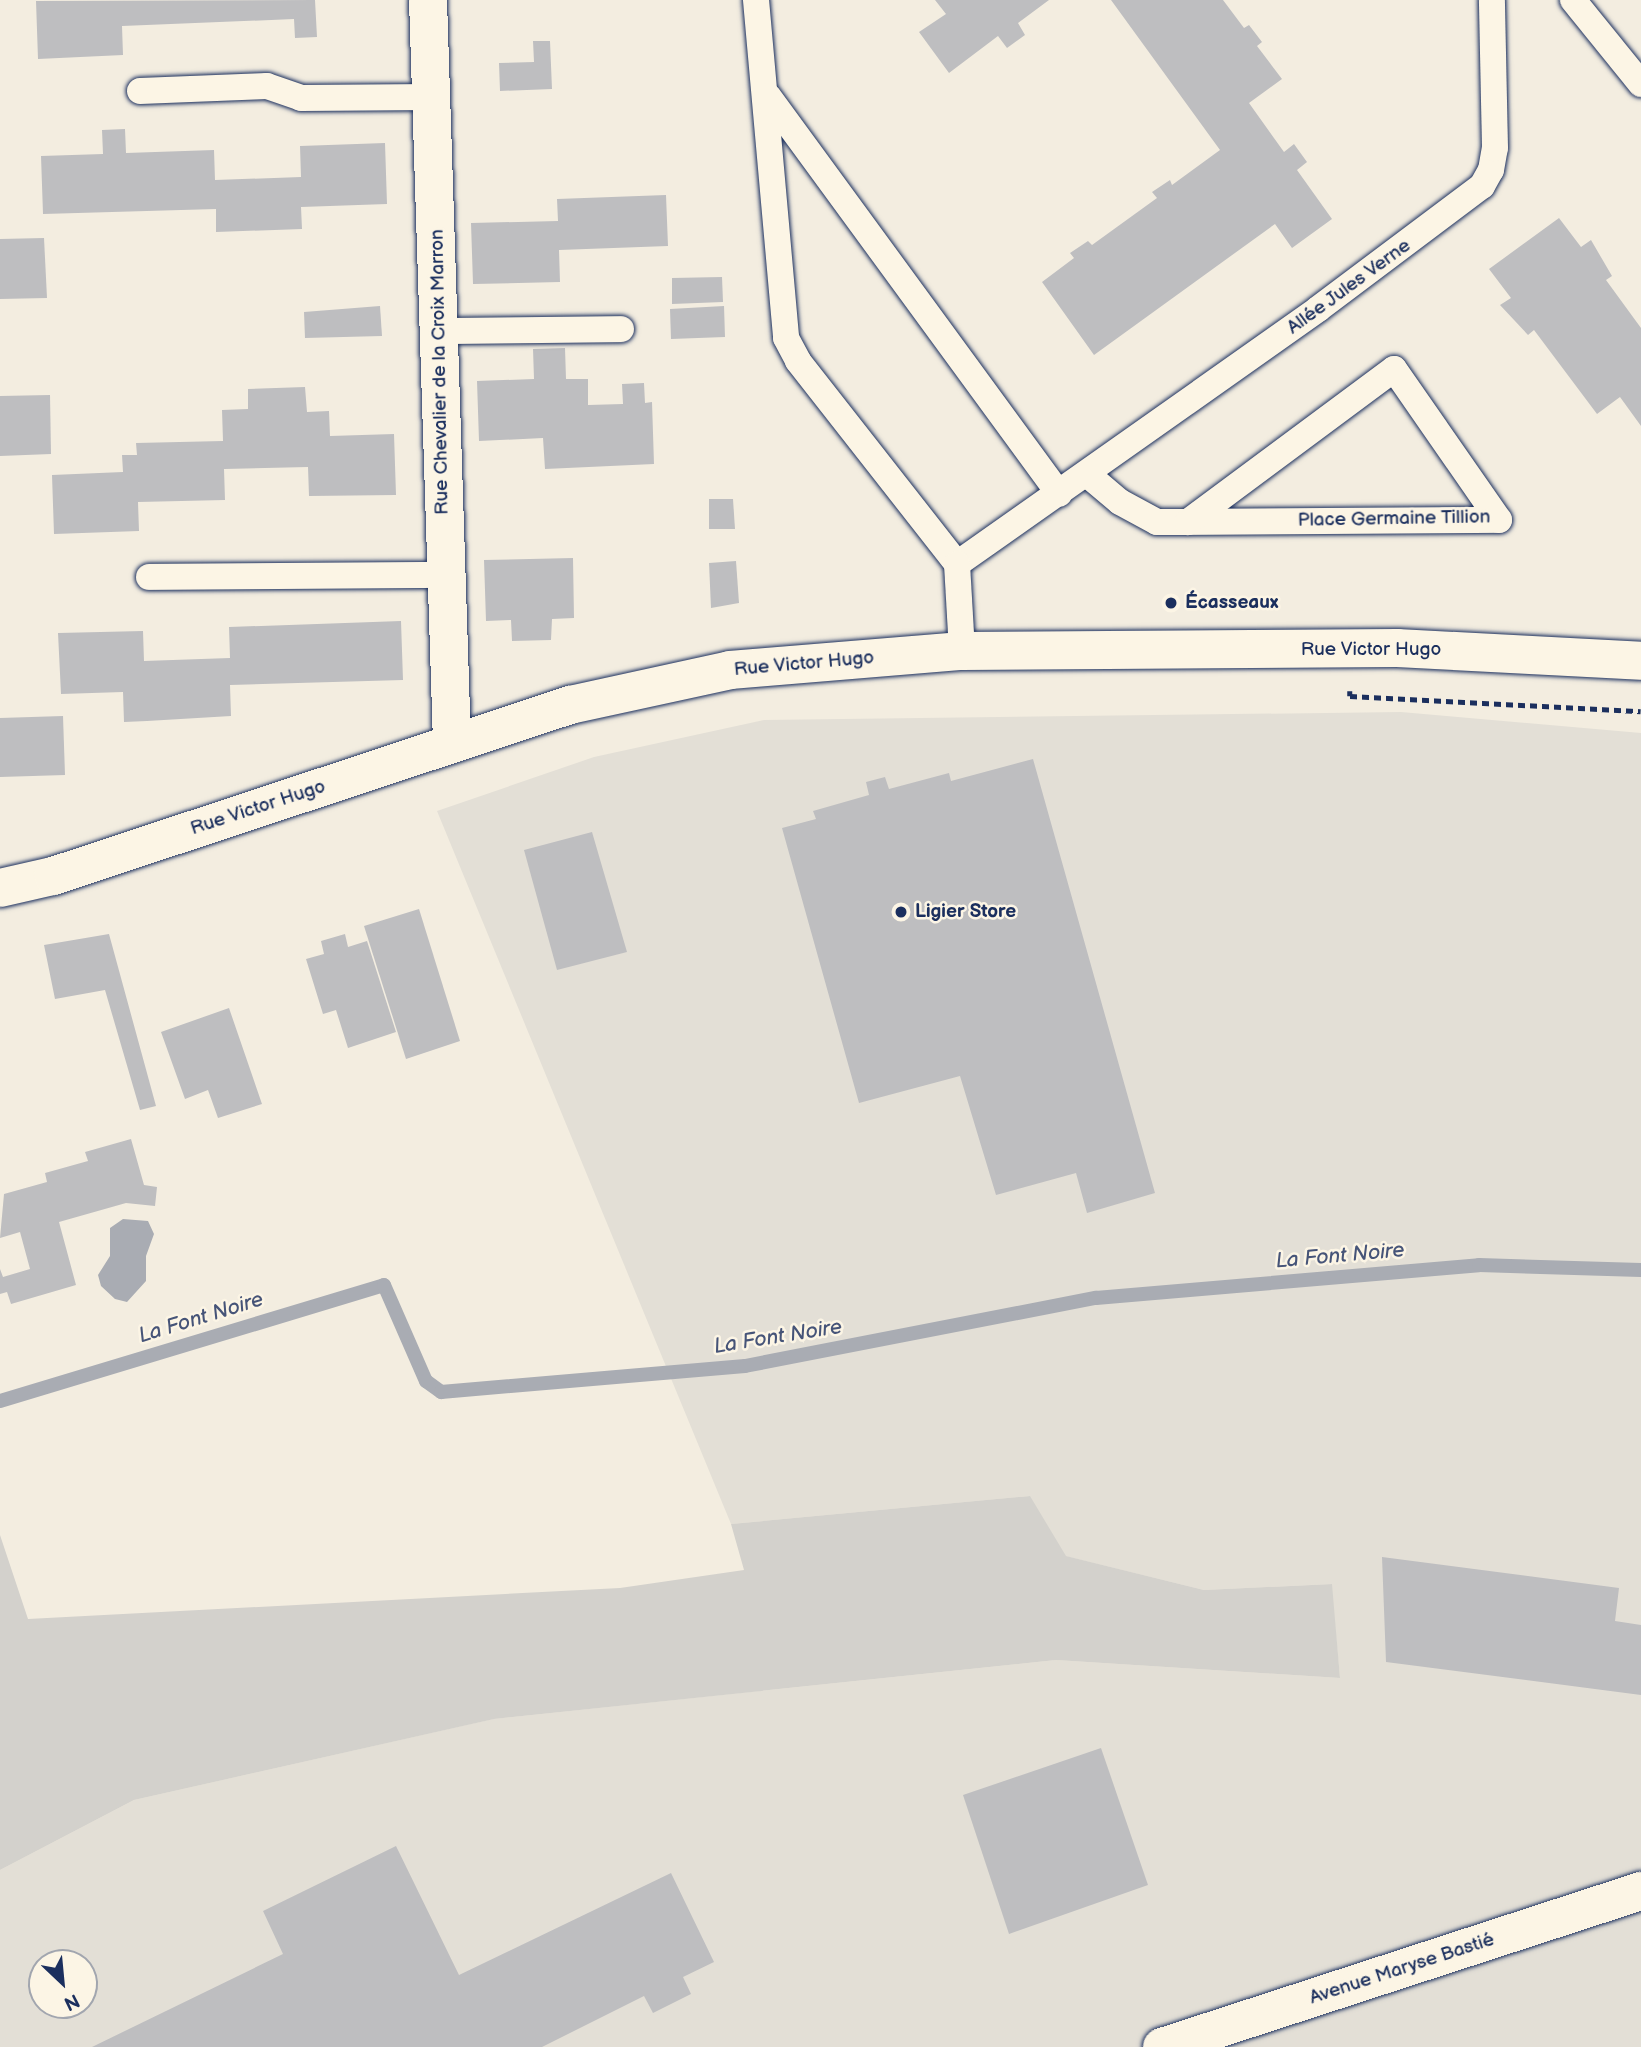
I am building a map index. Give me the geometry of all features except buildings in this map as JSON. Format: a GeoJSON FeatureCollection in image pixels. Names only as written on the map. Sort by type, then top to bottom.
{"type":"FeatureCollection","features":[{"type":"Feature","properties":{"kind":"street","name":"Rue Chevalier de la Croix Marron"},"geometry":{"type":"LineString","coordinates":[[428,0],[440,331],[444,575],[452,744]]}},
{"type":"Feature","properties":{"kind":"street","name":"Rue Victor Hugo"},"geometry":{"type":"LineString","coordinates":[[0,888],[52,876],[570,705],[730,670],[962,651],[1397,648],[1641,661]]}},
{"type":"Feature","properties":{"kind":"street","name":"Avenue Maryse Bastié"},"geometry":{"type":"LineString","coordinates":[[1163,2047],[1641,1891]]}},
{"type":"Feature","properties":{"kind":"lane"},"geometry":{"type":"LineString","coordinates":[[756,0],[768,96],[779,302],[786,338],[797,361],[957,564],[962,651]]}},
{"type":"Feature","properties":{"kind":"lane","name":"Allée Jules Verne"},"geometry":{"type":"LineString","coordinates":[[957,564],[1088,475],[1482,186],[1491,170],[1495,148],[1492,0]]}},
{"type":"Feature","properties":{"kind":"lane"},"geometry":{"type":"LineString","coordinates":[[1573,0],[1640,81]]}},
{"type":"Feature","properties":{"kind":"lane"},"geometry":{"type":"LineString","coordinates":[[140,91],[267,86],[301,98],[433,97]]}},
{"type":"Feature","properties":{"kind":"lane"},"geometry":{"type":"LineString","coordinates":[[768,96],[1059,494]]}},
{"type":"Feature","properties":{"kind":"lane"},"geometry":{"type":"LineString","coordinates":[[440,331],[621,329]]}},
{"type":"Feature","properties":{"kind":"lane","name":"Place Germaine Tillion"},"geometry":{"type":"LineString","coordinates":[[1088,475],[1120,502],[1157,522],[1188,522],[1405,521],[1499,520],[1394,369],[1188,522]]}},
{"type":"Feature","properties":{"kind":"lane"},"geometry":{"type":"LineString","coordinates":[[149,576],[444,575]]}},
{"type":"Feature","properties":{"kind":"shaded area"},"geometry":{"type":"Polygon","coordinates":[[[1401,712],[1641,733],[1641,2047],[0,2047],[0,1870],[134,1800],[493,1719],[1056,1660],[1340,1678],[1331,1584],[1204,1590],[1065,1556],[1029,1496],[731,1524],[437,811],[594,757],[764,720],[1401,712]]]}},
{"type":"Feature","properties":{"kind":"shaded area"},"geometry":{"type":"Polygon","coordinates":[[[123,1219],[148,1221],[154,1234],[146,1256],[146,1281],[127,1302],[115,1299],[101,1286],[98,1275],[110,1256],[110,1228],[123,1219]]]}},
{"type":"Feature","properties":{"kind":"shaded area"},"geometry":{"type":"Polygon","coordinates":[[[1030,1496],[1066,1556],[1204,1590],[1332,1584],[1340,1678],[1056,1660],[494,1719],[134,1800],[0,1870],[0,1535],[28,1619],[620,1588],[744,1570],[731,1524],[1030,1496]]]}},
{"type":"Feature","properties":{"kind":"waterway","name":"La Font Noire"},"geometry":{"type":"LineString","coordinates":[[0,1401],[384,1285],[426,1381],[441,1392],[745,1366],[1096,1298],[1479,1265],[1641,1270]]}},
{"type":"Feature","properties":{"kind":"place","name":"Écasseaux"},"geometry":{"type":"Point","coordinates":[1171,603]}},
{"type":"Feature","properties":{"kind":"place","name":"Ligier Store"},"geometry":{"type":"Point","coordinates":[901,912]}}]}
